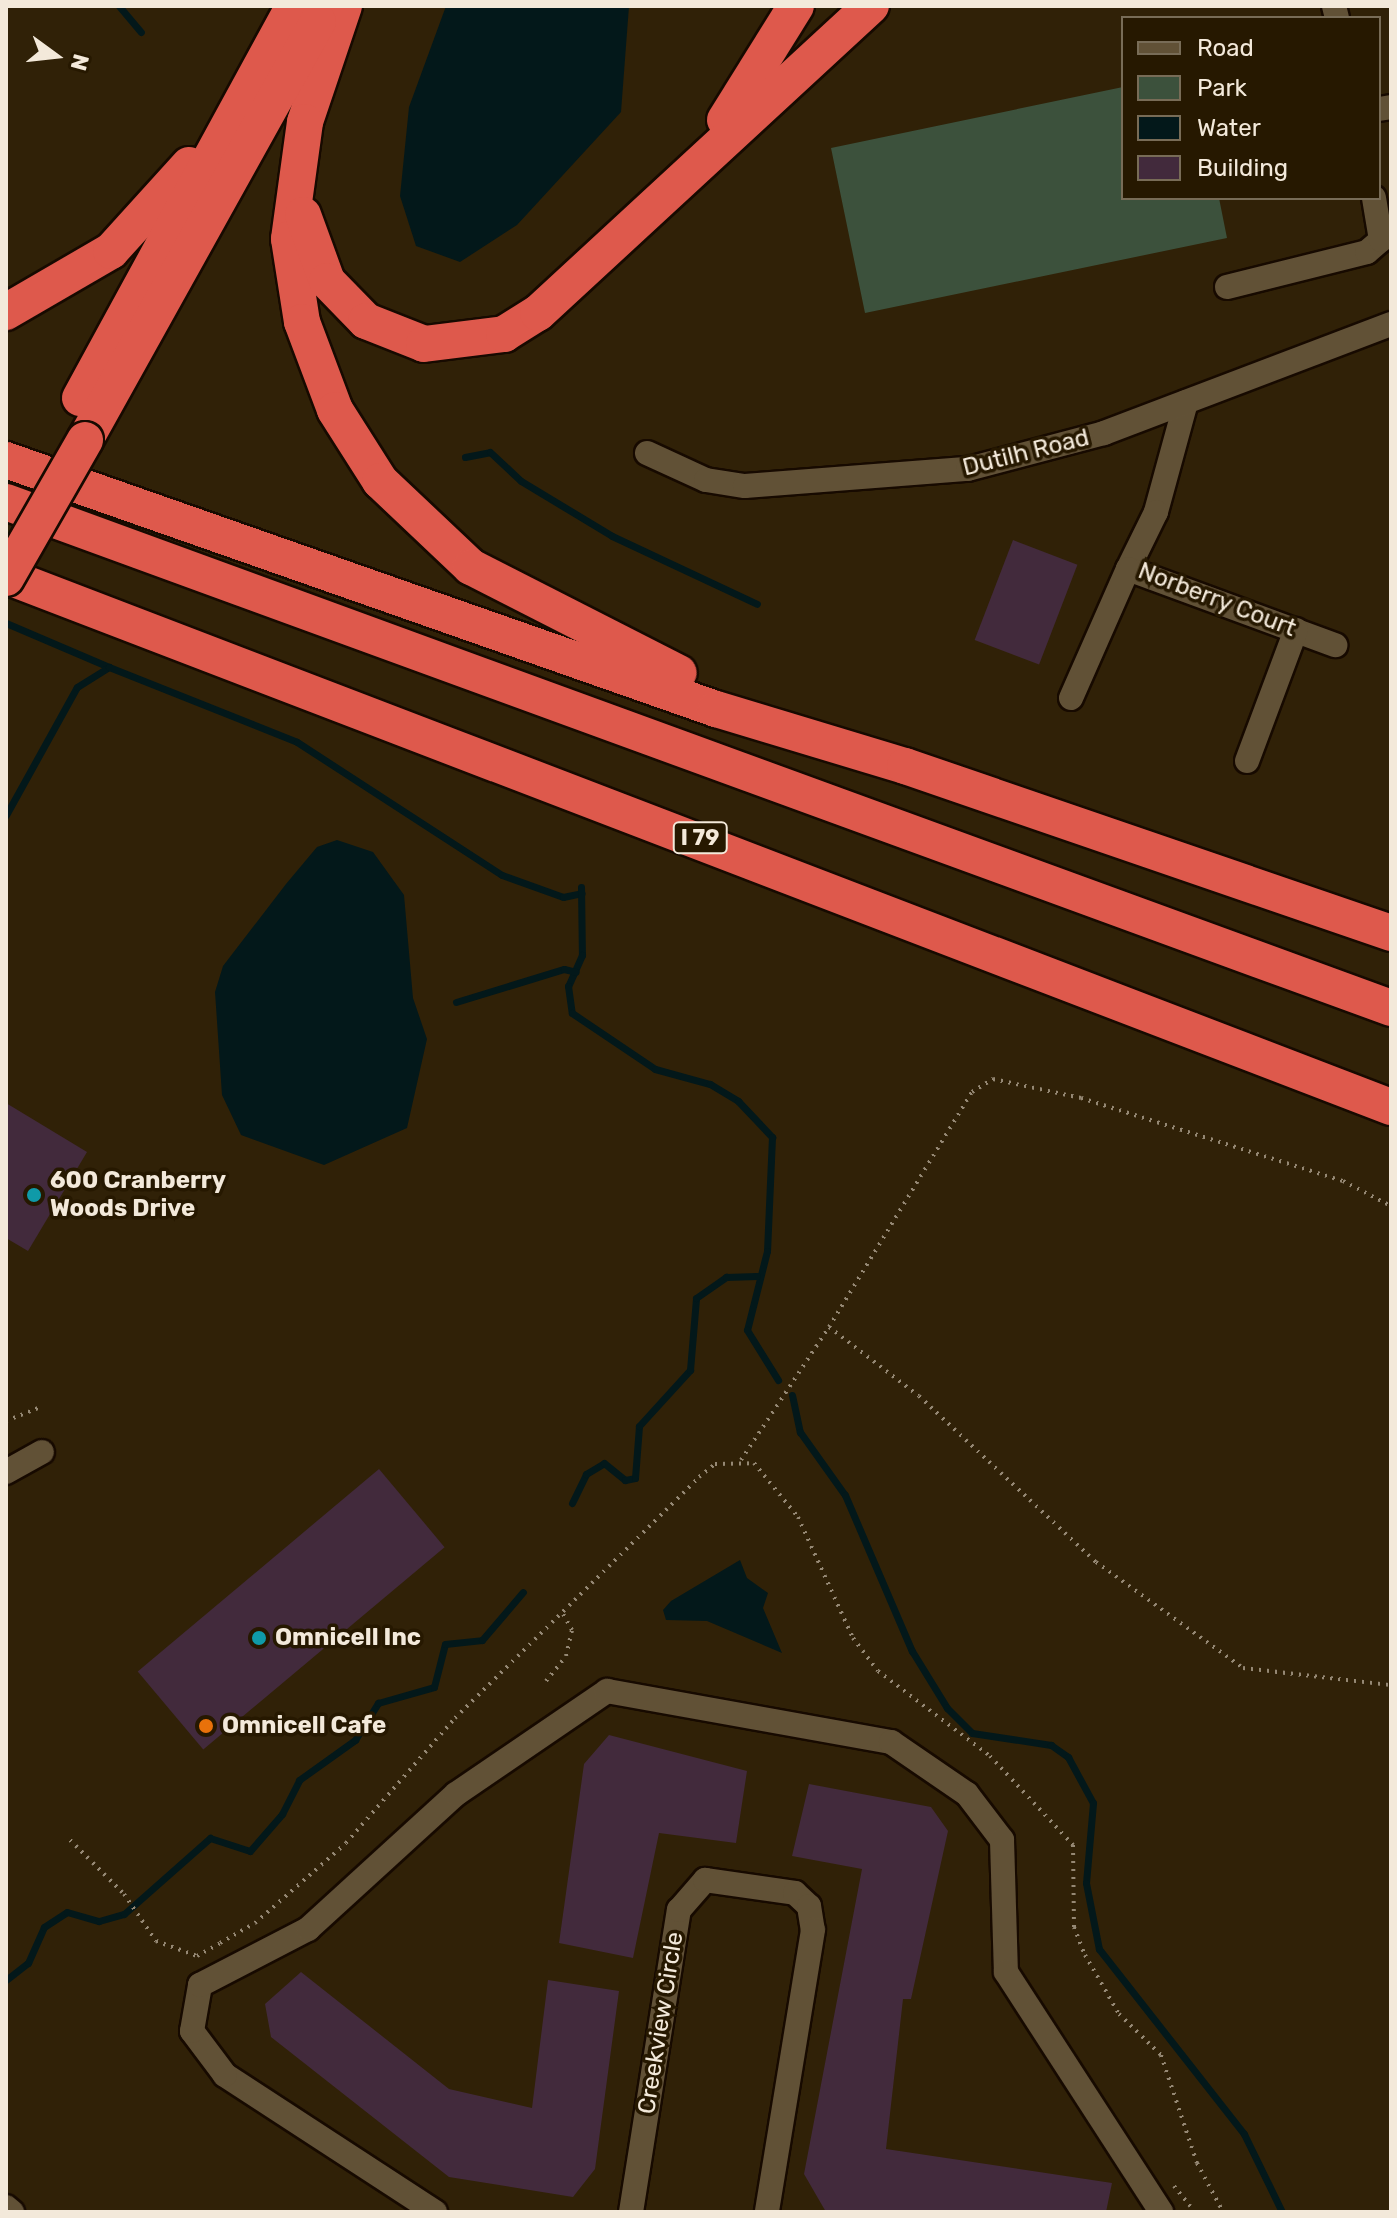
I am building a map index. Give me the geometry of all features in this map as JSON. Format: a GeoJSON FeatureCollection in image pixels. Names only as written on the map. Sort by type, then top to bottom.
{"type":"FeatureCollection","features":[{"type":"Feature","properties":{"kind":"highway"},"geometry":{"type":"LineString","coordinates":[[6,577],[73,435],[240,101],[294,6]]}},
{"type":"Feature","properties":{"kind":"highway"},"geometry":{"type":"LineString","coordinates":[[6,528],[73,435],[328,6]]}},
{"type":"Feature","properties":{"kind":"highway"},"geometry":{"type":"LineString","coordinates":[[344,6],[319,68],[298,170],[289,239],[302,322],[349,435],[415,520],[515,596],[609,643],[905,766]]}},
{"type":"Feature","properties":{"kind":"highway"},"geometry":{"type":"LineString","coordinates":[[651,209],[738,102],[796,6]]}},
{"type":"Feature","properties":{"kind":"highway"},"geometry":{"type":"LineString","coordinates":[[298,170],[311,248],[333,288],[366,321],[424,344],[485,341],[523,324],[871,6]]}},
{"type":"Feature","properties":{"kind":"highway"},"geometry":{"type":"LineString","coordinates":[[6,312],[111,251],[240,101]]}},
{"type":"Feature","properties":{"kind":"highway"},"geometry":{"type":"LineString","coordinates":[[6,460],[716,709],[905,766],[1391,933]]}},
{"type":"Feature","properties":{"kind":"highway"},"geometry":{"type":"LineString","coordinates":[[6,502],[1391,1008]]}},
{"type":"Feature","properties":{"kind":"highway","name":"I 79"},"geometry":{"type":"LineString","coordinates":[[6,577],[1391,1107]]}},
{"type":"Feature","properties":{"kind":"street"},"geometry":{"type":"LineString","coordinates":[[1227,287],[1367,252],[1381,240],[1374,200]]}},
{"type":"Feature","properties":{"kind":"street","name":"Dutilh Road"},"geometry":{"type":"LineString","coordinates":[[647,453],[725,484],[875,482],[1012,459],[1186,402],[1391,324]]}},
{"type":"Feature","properties":{"kind":"street","name":"Norberry Court"},"geometry":{"type":"LineString","coordinates":[[1186,402],[1156,512],[1128,569],[1335,645]]}},
{"type":"Feature","properties":{"kind":"street"},"geometry":{"type":"LineString","coordinates":[[1071,698],[1128,569]]}},
{"type":"Feature","properties":{"kind":"street"},"geometry":{"type":"LineString","coordinates":[[1247,761],[1296,630]]}},
{"type":"Feature","properties":{"kind":"street"},"geometry":{"type":"LineString","coordinates":[[6,1472],[42,1452]]}},
{"type":"Feature","properties":{"kind":"street"},"geometry":{"type":"LineString","coordinates":[[435,2212],[225,2075],[192,2031],[200,1985],[308,1929],[456,1794],[607,1691],[891,1742],[967,1794],[1002,1840],[1006,1972],[1161,2212]]}},
{"type":"Feature","properties":{"kind":"street","name":"Creekview Circle"},"geometry":{"type":"LineString","coordinates":[[631,2212],[679,1910],[705,1880],[729,1880],[795,1893],[809,1906],[813,1930],[767,2212]]}},
{"type":"Feature","properties":{"kind":"street"},"geometry":{"type":"LineString","coordinates":[[6,2207],[12,2212]]}},
{"type":"Feature","properties":{"kind":"path"},"geometry":{"type":"LineString","coordinates":[[741,1460],[829,1327],[972,1092],[993,1079],[1081,1098],[1343,1181],[1391,1206]]}},
{"type":"Feature","properties":{"kind":"path"},"geometry":{"type":"LineString","coordinates":[[829,1327],[919,1396],[1096,1562],[1243,1668],[1391,1685]]}},
{"type":"Feature","properties":{"kind":"path"},"geometry":{"type":"LineString","coordinates":[[6,1421],[38,1408]]}},
{"type":"Feature","properties":{"kind":"path"},"geometry":{"type":"LineString","coordinates":[[70,1840],[124,1894],[142,1929],[179,1954],[197,1956],[255,1923],[346,1843],[455,1718],[699,1477],[715,1464],[741,1460],[754,1463],[798,1517],[853,1638],[878,1671],[990,1756],[1073,1845],[1074,1927],[1085,1955],[1119,2014],[1161,2055],[1197,2163],[1223,2212]]}},
{"type":"Feature","properties":{"kind":"path"},"geometry":{"type":"LineString","coordinates":[[546,1681],[566,1656],[572,1630],[563,1614]]}},
{"type":"Feature","properties":{"kind":"path"},"geometry":{"type":"LineString","coordinates":[[1166,2176],[1195,2212]]}},
{"type":"Feature","properties":{"kind":"green space"},"geometry":{"type":"Polygon","coordinates":[[[1121,87],[1121,200],[1219,200],[1227,238],[865,313],[831,148],[1121,87]]]}},
{"type":"Feature","properties":{"kind":"water"},"geometry":{"type":"Polygon","coordinates":[[[446,6],[629,6],[621,112],[517,225],[460,262],[416,246],[400,196],[409,107],[446,6]]]}},
{"type":"Feature","properties":{"kind":"water"},"geometry":{"type":"Polygon","coordinates":[[[337,840],[373,852],[404,895],[413,998],[427,1039],[407,1128],[324,1165],[241,1135],[222,1095],[215,992],[223,966],[286,884],[317,847],[337,840]]]}},
{"type":"Feature","properties":{"kind":"water"},"geometry":{"type":"Polygon","coordinates":[[[740,1560],[747,1578],[768,1593],[763,1608],[782,1653],[707,1621],[666,1620],[663,1610],[671,1601],[740,1560]]]}},
{"type":"Feature","properties":{"kind":"building"},"geometry":{"type":"Polygon","coordinates":[[[1013,540],[1077,565],[1039,665],[975,640],[1013,540]]]}},
{"type":"Feature","properties":{"kind":"building","name":"600 Cranberry Woods Drive"},"geometry":{"type":"Polygon","coordinates":[[[6,1103],[87,1152],[28,1251],[6,1238],[6,1103]]]}},
{"type":"Feature","properties":{"kind":"building","name":"Omnicell Inc"},"geometry":{"type":"Polygon","coordinates":[[[379,1469],[445,1547],[203,1750],[138,1671],[379,1469]]]}},
{"type":"Feature","properties":{"kind":"building"},"geometry":{"type":"Polygon","coordinates":[[[609,1735],[747,1771],[736,1843],[659,1833],[633,1958],[559,1943],[584,1764],[609,1735]]]}},
{"type":"Feature","properties":{"kind":"building"},"geometry":{"type":"Polygon","coordinates":[[[809,1784],[931,1807],[948,1831],[911,1999],[903,1999],[886,2149],[1112,2183],[1106,2212],[826,2212],[804,2174],[862,1869],[792,1856],[809,1784]]]}},
{"type":"Feature","properties":{"kind":"building"},"geometry":{"type":"Polygon","coordinates":[[[301,1972],[449,2089],[532,2108],[548,1980],[619,1991],[595,2169],[573,2197],[449,2177],[271,2037],[265,2004],[301,1972]]]}},
{"type":"Feature","properties":{"kind":"waterway"},"geometry":{"type":"LineString","coordinates":[[119,6],[141,32]]}},
{"type":"Feature","properties":{"kind":"waterway"},"geometry":{"type":"LineString","coordinates":[[465,457],[490,452],[521,481],[612,536],[757,604]]}},
{"type":"Feature","properties":{"kind":"waterway"},"geometry":{"type":"LineString","coordinates":[[6,623],[109,667]]}},
{"type":"Feature","properties":{"kind":"waterway"},"geometry":{"type":"LineString","coordinates":[[6,815],[77,687],[109,667],[297,742],[502,875],[563,897],[582,893]]}},
{"type":"Feature","properties":{"kind":"waterway"},"geometry":{"type":"LineString","coordinates":[[581,887],[582,955],[568,986],[572,1013],[655,1069],[710,1084],[738,1101],[772,1137],[767,1251],[747,1330],[778,1380]]}},
{"type":"Feature","properties":{"kind":"waterway"},"geometry":{"type":"LineString","coordinates":[[456,1002],[564,969],[576,972]]}},
{"type":"Feature","properties":{"kind":"waterway"},"geometry":{"type":"LineString","coordinates":[[572,1503],[586,1474],[604,1463],[625,1480],[635,1478],[639,1426],[690,1370],[696,1298],[726,1277],[757,1276]]}},
{"type":"Feature","properties":{"kind":"waterway"},"geometry":{"type":"LineString","coordinates":[[792,1395],[800,1432],[845,1495],[912,1651],[947,1708],[972,1733],[1051,1745],[1068,1757],[1093,1803],[1086,1883],[1099,1949],[1244,2134],[1282,2212]]}},
{"type":"Feature","properties":{"kind":"waterway"},"geometry":{"type":"LineString","coordinates":[[6,1980],[28,1963],[44,1927],[67,1912],[99,1921],[124,1914],[210,1838],[250,1851],[282,1814],[299,1780],[355,1740],[378,1703],[434,1687],[445,1644],[482,1640],[523,1592]]}},
{"type":"Feature","properties":{"kind":"place","name":"600 Cranberry Woods Drive"},"geometry":{"type":"Point","coordinates":[34,1195]}},
{"type":"Feature","properties":{"kind":"place","name":"Omnicell Inc"},"geometry":{"type":"Point","coordinates":[259,1638]}},
{"type":"Feature","properties":{"kind":"place","name":"Omnicell Cafe"},"geometry":{"type":"Point","coordinates":[206,1726]}}]}
